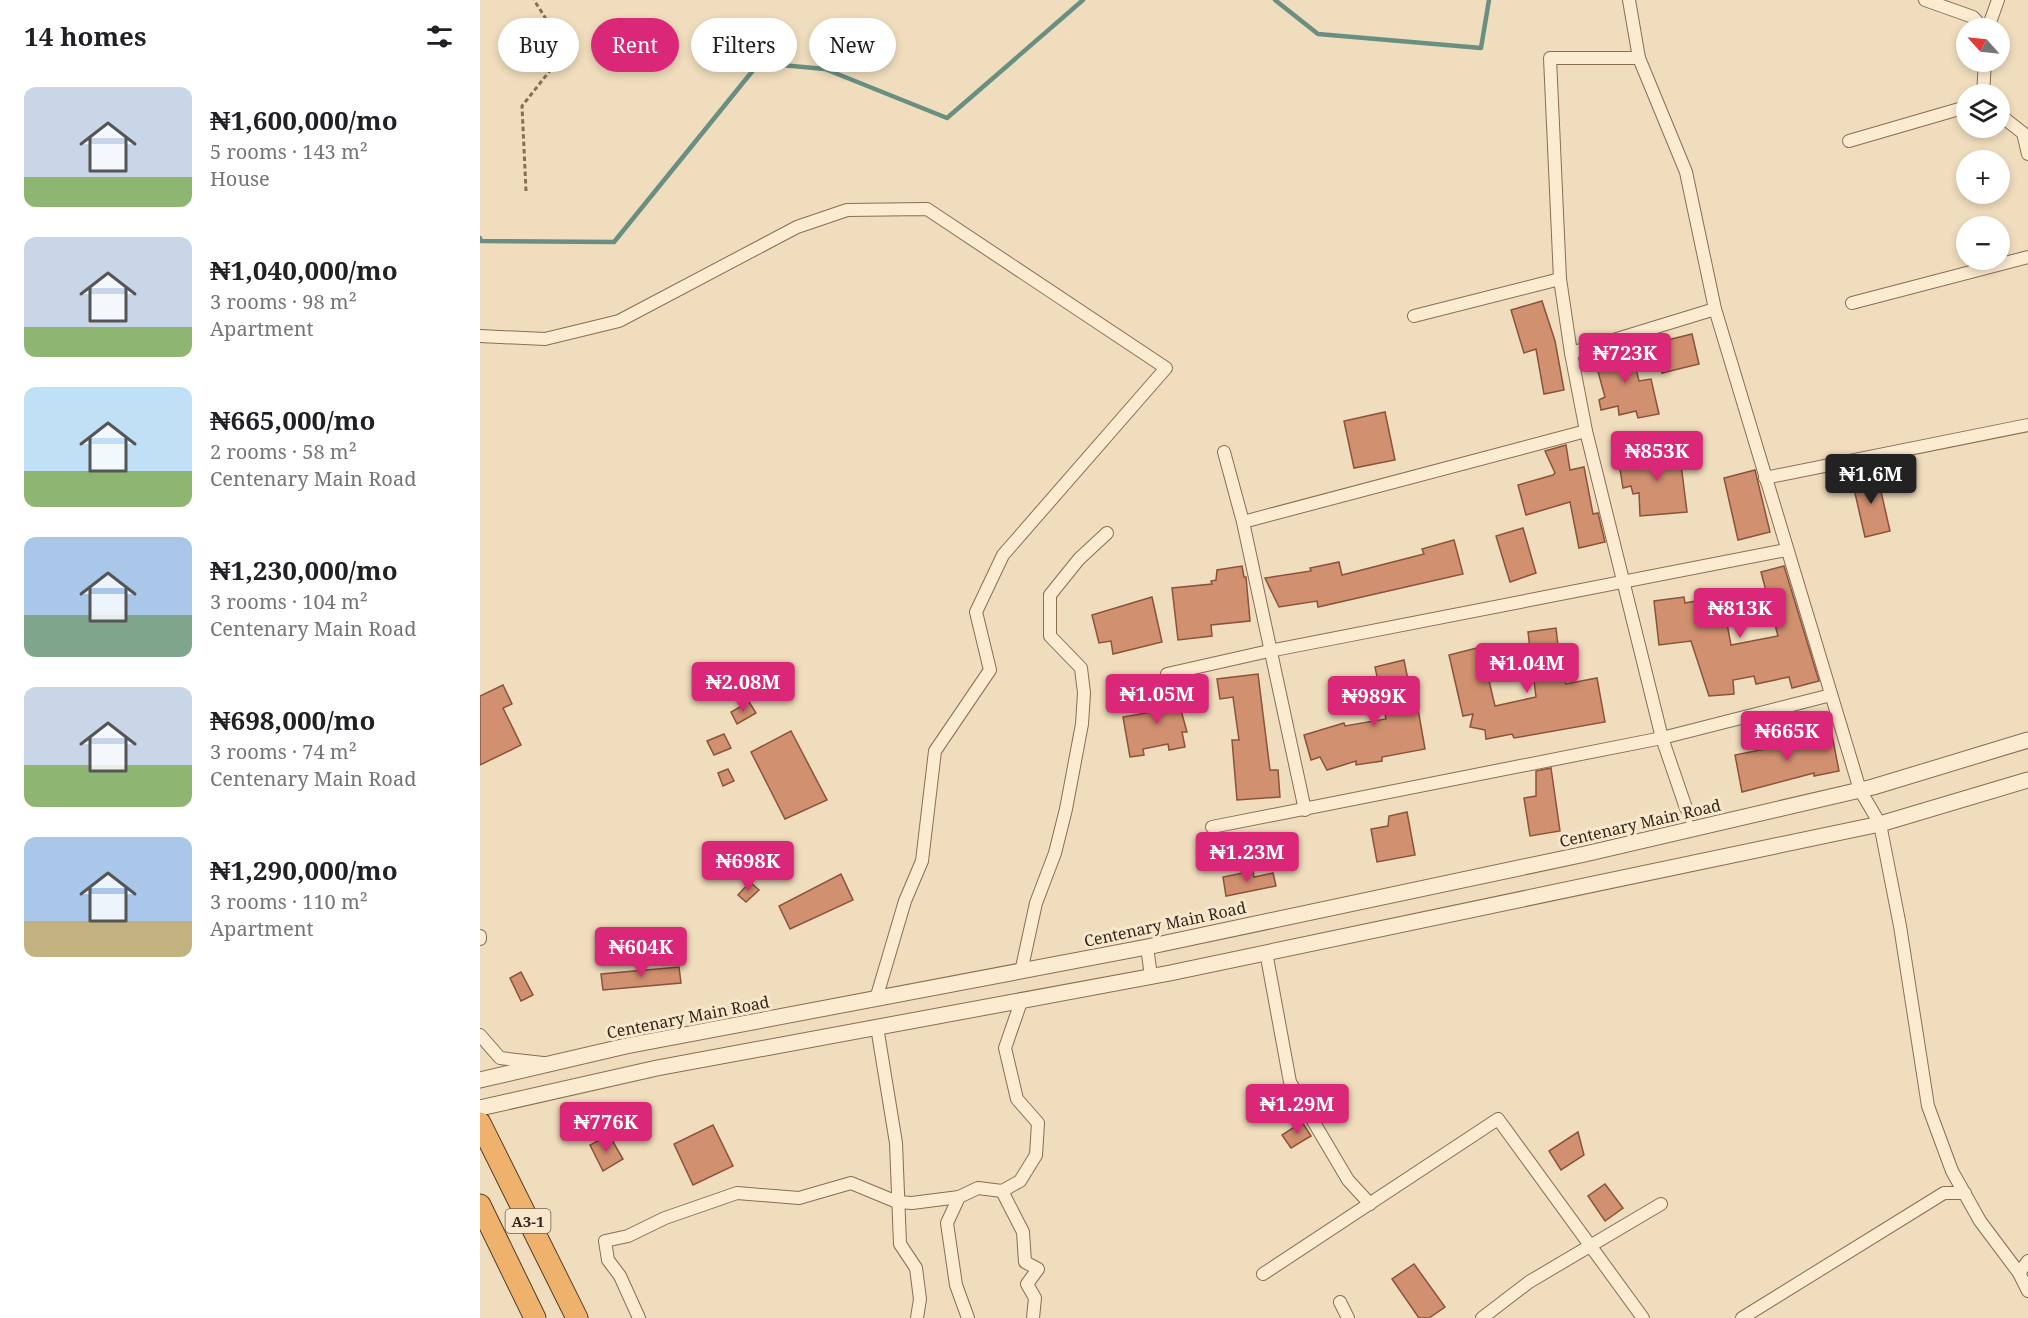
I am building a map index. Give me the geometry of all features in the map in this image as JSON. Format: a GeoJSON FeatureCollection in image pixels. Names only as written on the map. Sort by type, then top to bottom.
{"type":"FeatureCollection","features":[{"type":"Feature","properties":{"kind":"highway","name":"A3-1"},"geometry":{"type":"LineString","coordinates":[[480,1124],[577,1318]]}},
{"type":"Feature","properties":{"kind":"highway"},"geometry":{"type":"LineString","coordinates":[[483,1218],[536,1318]]}},
{"type":"Feature","properties":{"kind":"street"},"geometry":{"type":"LineString","coordinates":[[1629,0],[1639,58],[1686,172],[1714,309],[1786,550],[1860,790],[1880,824],[1900,926],[1928,1106],[1952,1171],[1980,1221],[2019,1274],[2028,1291]]}},
{"type":"Feature","properties":{"kind":"street"},"geometry":{"type":"LineString","coordinates":[[1925,0],[1974,18]]}},
{"type":"Feature","properties":{"kind":"street"},"geometry":{"type":"LineString","coordinates":[[1992,18],[1998,0]]}},
{"type":"Feature","properties":{"kind":"street"},"geometry":{"type":"LineString","coordinates":[[1639,58],[1550,58],[1560,279],[1586,431],[1626,583],[1662,738],[1686,808]]}},
{"type":"Feature","properties":{"kind":"street"},"geometry":{"type":"LineString","coordinates":[[1849,141],[1956,110]]}},
{"type":"Feature","properties":{"kind":"street"},"geometry":{"type":"LineString","coordinates":[[2010,122],[2024,133],[2028,154]]}},
{"type":"Feature","properties":{"kind":"street"},"geometry":{"type":"LineString","coordinates":[[480,336],[545,339],[619,321],[797,227],[847,210],[927,209],[1166,368],[1003,555],[976,612],[990,670],[935,751],[922,861],[905,901],[876,999]]}},
{"type":"Feature","properties":{"kind":"street"},"geometry":{"type":"LineString","coordinates":[[1852,303],[2028,257]]}},
{"type":"Feature","properties":{"kind":"street"},"geometry":{"type":"LineString","coordinates":[[1414,316],[1560,279]]}},
{"type":"Feature","properties":{"kind":"street"},"geometry":{"type":"LineString","coordinates":[[1571,353],[1714,309]]}},
{"type":"Feature","properties":{"kind":"street"},"geometry":{"type":"LineString","coordinates":[[1765,478],[2028,425]]}},
{"type":"Feature","properties":{"kind":"street"},"geometry":{"type":"LineString","coordinates":[[1244,522],[1586,431]]}},
{"type":"Feature","properties":{"kind":"street"},"geometry":{"type":"LineString","coordinates":[[1224,452],[1244,522],[1269,651],[1305,810]]}},
{"type":"Feature","properties":{"kind":"street"},"geometry":{"type":"LineString","coordinates":[[1021,972],[1036,903],[1055,853],[1066,809],[1082,724],[1084,693],[1081,668],[1050,636],[1050,595],[1079,560],[1107,533]]}},
{"type":"Feature","properties":{"kind":"street"},"geometry":{"type":"LineString","coordinates":[[1167,674],[1269,651],[1786,550]]}},
{"type":"Feature","properties":{"kind":"street"},"geometry":{"type":"LineString","coordinates":[[1212,827],[1662,738],[1831,695]]}},
{"type":"Feature","properties":{"kind":"street","name":"Centenary Main Road"},"geometry":{"type":"LineString","coordinates":[[480,1080],[626,1046],[1147,947],[1691,830],[1860,790],[2028,740]]}},
{"type":"Feature","properties":{"kind":"street"},"geometry":{"type":"LineString","coordinates":[[480,1108],[657,1068],[1151,976],[1880,824],[2028,780]]}},
{"type":"Feature","properties":{"kind":"street"},"geometry":{"type":"LineString","coordinates":[[1147,947],[1151,976]]}},
{"type":"Feature","properties":{"kind":"street"},"geometry":{"type":"LineString","coordinates":[[1266,952],[1290,1082],[1347,1180],[1370,1204]]}},
{"type":"Feature","properties":{"kind":"street"},"geometry":{"type":"LineString","coordinates":[[639,1318],[620,1275],[608,1260],[605,1241],[628,1236],[665,1218],[737,1193],[799,1198],[851,1183],[897,1202],[959,1197],[978,1188],[1002,1191],[1020,1181],[1036,1155],[1038,1123],[1017,1099],[1005,1048],[1022,999]]}},
{"type":"Feature","properties":{"kind":"street"},"geometry":{"type":"LineString","coordinates":[[877,1027],[896,1143],[900,1244],[916,1268],[920,1299],[917,1318]]}},
{"type":"Feature","properties":{"kind":"street"},"geometry":{"type":"LineString","coordinates":[[480,1035],[500,1058],[549,1064]]}},
{"type":"Feature","properties":{"kind":"street"},"geometry":{"type":"LineString","coordinates":[[1263,1274],[1498,1119],[1642,1318]]}},
{"type":"Feature","properties":{"kind":"street"},"geometry":{"type":"LineString","coordinates":[[1002,1191],[1023,1232],[1025,1262],[1038,1269],[1027,1284],[1035,1298],[1033,1318]]}},
{"type":"Feature","properties":{"kind":"street"},"geometry":{"type":"LineString","coordinates":[[1742,1318],[1944,1193],[1965,1193]]}},
{"type":"Feature","properties":{"kind":"street"},"geometry":{"type":"LineString","coordinates":[[959,1197],[946,1223],[956,1285],[968,1318]]}},
{"type":"Feature","properties":{"kind":"street"},"geometry":{"type":"LineString","coordinates":[[1482,1318],[1529,1282],[1661,1204]]}},
{"type":"Feature","properties":{"kind":"street"},"geometry":{"type":"LineString","coordinates":[[2019,1274],[2028,1261]]}},
{"type":"Feature","properties":{"kind":"street"},"geometry":{"type":"LineString","coordinates":[[1340,1302],[1348,1318]]}},
{"type":"Feature","properties":{"kind":"lane"},"geometry":{"type":"LineString","coordinates":[[1686,808],[1691,830]]}},
{"type":"Feature","properties":{"kind":"path"},"geometry":{"type":"LineString","coordinates":[[526,191],[522,106],[552,68],[560,40],[534,0]]}},
{"type":"Feature","properties":{"kind":"building"},"geometry":{"type":"Polygon","coordinates":[[[1542,301],[1555,341],[1564,390],[1544,394],[1536,349],[1524,353],[1511,310],[1542,301]]]}},
{"type":"Feature","properties":{"kind":"building"},"geometry":{"type":"Polygon","coordinates":[[[1692,334],[1699,364],[1662,373],[1655,343],[1692,334]]]}},
{"type":"Feature","properties":{"kind":"building"},"geometry":{"type":"Polygon","coordinates":[[[1630,344],[1639,381],[1651,379],[1659,414],[1638,418],[1636,411],[1619,415],[1618,406],[1601,410],[1599,400],[1605,397],[1594,357],[1630,344]]]}},
{"type":"Feature","properties":{"kind":"building"},"geometry":{"type":"Polygon","coordinates":[[[1385,412],[1395,460],[1354,468],[1344,421],[1385,412]]]}},
{"type":"Feature","properties":{"kind":"building"},"geometry":{"type":"Polygon","coordinates":[[[1566,445],[1570,470],[1584,467],[1593,514],[1598,513],[1605,542],[1579,548],[1570,502],[1526,515],[1518,485],[1553,475],[1555,473],[1545,451],[1566,445]]]}},
{"type":"Feature","properties":{"kind":"building"},"geometry":{"type":"Polygon","coordinates":[[[1679,448],[1687,512],[1640,516],[1639,493],[1633,494],[1631,486],[1623,488],[1620,469],[1631,467],[1634,456],[1679,448]]]}},
{"type":"Feature","properties":{"kind":"building"},"geometry":{"type":"Polygon","coordinates":[[[1755,470],[1770,532],[1738,540],[1724,478],[1755,470]]]}},
{"type":"Feature","properties":{"kind":"building"},"geometry":{"type":"Polygon","coordinates":[[[1877,474],[1890,531],[1865,537],[1852,480],[1877,474]]]}},
{"type":"Feature","properties":{"kind":"building"},"geometry":{"type":"Polygon","coordinates":[[[1523,528],[1536,573],[1510,582],[1496,536],[1523,528]]]}},
{"type":"Feature","properties":{"kind":"building"},"geometry":{"type":"Polygon","coordinates":[[[1454,540],[1463,574],[1318,607],[1317,601],[1279,607],[1265,578],[1311,571],[1310,568],[1339,562],[1342,575],[1424,554],[1422,549],[1454,540]]]}},
{"type":"Feature","properties":{"kind":"building"},"geometry":{"type":"Polygon","coordinates":[[[1242,566],[1244,577],[1246,577],[1250,621],[1211,625],[1212,636],[1178,640],[1172,588],[1212,584],[1211,581],[1216,580],[1217,570],[1242,566]]]}},
{"type":"Feature","properties":{"kind":"building"},"geometry":{"type":"Polygon","coordinates":[[[1784,566],[1819,681],[1792,688],[1789,677],[1756,684],[1754,676],[1733,680],[1734,694],[1709,696],[1691,641],[1659,645],[1654,601],[1684,597],[1685,603],[1722,596],[1731,645],[1778,636],[1761,572],[1784,566]]]}},
{"type":"Feature","properties":{"kind":"building"},"geometry":{"type":"Polygon","coordinates":[[[1152,597],[1162,642],[1113,654],[1111,641],[1099,643],[1092,615],[1152,597]]]}},
{"type":"Feature","properties":{"kind":"building"},"geometry":{"type":"Polygon","coordinates":[[[1556,628],[1562,681],[1565,680],[1566,684],[1597,678],[1605,722],[1514,738],[1512,734],[1486,739],[1485,730],[1470,727],[1473,714],[1463,716],[1449,655],[1481,647],[1495,706],[1536,697],[1528,632],[1556,628]]]}},
{"type":"Feature","properties":{"kind":"building"},"geometry":{"type":"Polygon","coordinates":[[[1404,660],[1414,710],[1418,709],[1425,749],[1382,757],[1382,761],[1356,765],[1356,761],[1327,770],[1320,757],[1311,760],[1304,735],[1344,723],[1345,726],[1386,719],[1375,667],[1404,660]]]}},
{"type":"Feature","properties":{"kind":"building"},"geometry":{"type":"Polygon","coordinates":[[[1258,674],[1270,770],[1278,770],[1280,797],[1237,800],[1232,740],[1239,740],[1233,697],[1220,699],[1217,679],[1258,674]]]}},
{"type":"Feature","properties":{"kind":"building"},"geometry":{"type":"Polygon","coordinates":[[[1173,681],[1187,732],[1182,732],[1185,747],[1169,750],[1168,744],[1143,749],[1144,755],[1130,757],[1123,717],[1163,710],[1158,685],[1173,681]]]}},
{"type":"Feature","properties":{"kind":"building"},"geometry":{"type":"Polygon","coordinates":[[[503,685],[512,704],[503,708],[521,745],[480,765],[480,696],[503,685]]]}},
{"type":"Feature","properties":{"kind":"building"},"geometry":{"type":"Polygon","coordinates":[[[749,702],[756,713],[737,724],[731,712],[749,702]]]}},
{"type":"Feature","properties":{"kind":"building"},"geometry":{"type":"Polygon","coordinates":[[[791,731],[827,800],[785,819],[751,752],[791,731]]]}},
{"type":"Feature","properties":{"kind":"building"},"geometry":{"type":"Polygon","coordinates":[[[724,734],[731,748],[714,755],[707,741],[724,734]]]}},
{"type":"Feature","properties":{"kind":"building"},"geometry":{"type":"Polygon","coordinates":[[[1832,735],[1839,771],[1814,776],[1814,773],[1742,792],[1735,755],[1770,748],[1776,743],[1795,738],[1796,742],[1832,735]]]}},
{"type":"Feature","properties":{"kind":"building"},"geometry":{"type":"Polygon","coordinates":[[[1551,768],[1560,831],[1530,836],[1524,798],[1536,796],[1536,771],[1551,768]]]}},
{"type":"Feature","properties":{"kind":"building"},"geometry":{"type":"Polygon","coordinates":[[[728,769],[734,781],[723,786],[718,773],[728,769]]]}},
{"type":"Feature","properties":{"kind":"building"},"geometry":{"type":"Polygon","coordinates":[[[1407,812],[1415,855],[1377,862],[1371,829],[1388,826],[1389,816],[1407,812]]]}},
{"type":"Feature","properties":{"kind":"building"},"geometry":{"type":"Polygon","coordinates":[[[1253,871],[1254,877],[1273,873],[1276,886],[1226,896],[1223,877],[1253,871]]]}},
{"type":"Feature","properties":{"kind":"building"},"geometry":{"type":"Polygon","coordinates":[[[841,874],[853,900],[790,929],[779,906],[841,874]]]}},
{"type":"Feature","properties":{"kind":"building"},"geometry":{"type":"Polygon","coordinates":[[[750,882],[759,890],[746,902],[738,895],[750,882]]]}},
{"type":"Feature","properties":{"kind":"building"},"geometry":{"type":"Polygon","coordinates":[[[679,967],[681,983],[603,990],[601,974],[679,967]]]}},
{"type":"Feature","properties":{"kind":"building"},"geometry":{"type":"Polygon","coordinates":[[[521,972],[533,995],[521,1001],[510,978],[521,972]]]}},
{"type":"Feature","properties":{"kind":"building"},"geometry":{"type":"Polygon","coordinates":[[[1302,1122],[1311,1136],[1291,1148],[1282,1135],[1302,1122]]]}},
{"type":"Feature","properties":{"kind":"building"},"geometry":{"type":"Polygon","coordinates":[[[713,1125],[733,1166],[693,1185],[674,1144],[713,1125]]]}},
{"type":"Feature","properties":{"kind":"building"},"geometry":{"type":"Polygon","coordinates":[[[1578,1132],[1584,1155],[1561,1170],[1549,1151],[1578,1132]]]}},
{"type":"Feature","properties":{"kind":"building"},"geometry":{"type":"Polygon","coordinates":[[[609,1135],[623,1159],[603,1171],[590,1145],[609,1135]]]}},
{"type":"Feature","properties":{"kind":"building"},"geometry":{"type":"Polygon","coordinates":[[[1605,1184],[1623,1208],[1605,1221],[1588,1196],[1605,1184]]]}},
{"type":"Feature","properties":{"kind":"building"},"geometry":{"type":"Polygon","coordinates":[[[1414,1264],[1445,1307],[1429,1318],[1419,1318],[1392,1279],[1414,1264]]]}},
{"type":"Feature","properties":{"kind":"waterway"},"geometry":{"type":"LineString","coordinates":[[480,238],[481,241],[614,242],[759,63],[825,69],[947,118],[1083,0]]}},
{"type":"Feature","properties":{"kind":"waterway"},"geometry":{"type":"LineString","coordinates":[[1275,0],[1318,34],[1481,48],[1489,0]]}}]}
